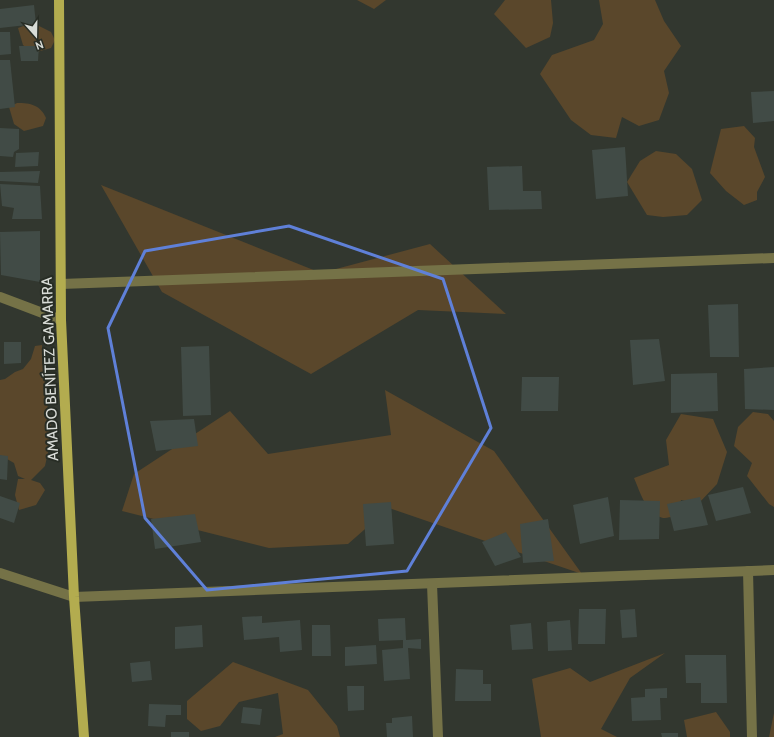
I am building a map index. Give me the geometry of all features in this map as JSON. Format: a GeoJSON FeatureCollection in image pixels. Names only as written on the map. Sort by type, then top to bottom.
{"type":"FeatureCollection","features":[{"type":"Feature","properties":{"kind":"main road","name":"AMADO BENÍTEZ GAMARRA"},"geometry":{"type":"LineString","coordinates":[[59,0],[61,320],[74,597],[84,737]]}},
{"type":"Feature","properties":{"kind":"street"},"geometry":{"type":"LineString","coordinates":[[61,284],[774,258]]}},
{"type":"Feature","properties":{"kind":"street"},"geometry":{"type":"LineString","coordinates":[[0,297],[61,320]]}},
{"type":"Feature","properties":{"kind":"street"},"geometry":{"type":"LineString","coordinates":[[0,573],[74,597],[774,570]]}},
{"type":"Feature","properties":{"kind":"street"},"geometry":{"type":"LineString","coordinates":[[748,571],[752,737]]}},
{"type":"Feature","properties":{"kind":"street"},"geometry":{"type":"LineString","coordinates":[[432,584],[438,737]]}},
{"type":"Feature","properties":{"kind":"highlighted area"},"geometry":{"type":"Polygon","coordinates":[[[289,226],[443,279],[491,428],[407,571],[207,590],[145,518],[108,328],[145,251],[289,226]]]}},
{"type":"Feature","properties":{"kind":"shaded area"},"geometry":{"type":"Polygon","coordinates":[[[357,0],[386,0],[374,9],[357,0]]]}},
{"type":"Feature","properties":{"kind":"shaded area"},"geometry":{"type":"Polygon","coordinates":[[[505,0],[551,0],[553,23],[550,37],[526,48],[494,14],[505,0]]]}},
{"type":"Feature","properties":{"kind":"shaded area"},"geometry":{"type":"Polygon","coordinates":[[[599,0],[655,0],[664,21],[681,46],[664,71],[669,93],[659,120],[639,126],[622,117],[616,138],[591,135],[571,120],[540,74],[552,55],[594,40],[603,24],[599,0]]]}},
{"type":"Feature","properties":{"kind":"shaded area"},"geometry":{"type":"Polygon","coordinates":[[[35,24],[51,32],[55,40],[51,48],[33,53],[23,45],[18,28],[35,24]]]}},
{"type":"Feature","properties":{"kind":"shaded area"},"geometry":{"type":"Polygon","coordinates":[[[17,103],[31,104],[41,110],[46,118],[43,126],[24,131],[14,124],[9,107],[17,103]]]}},
{"type":"Feature","properties":{"kind":"shaded area"},"geometry":{"type":"Polygon","coordinates":[[[744,126],[755,138],[754,147],[765,177],[757,192],[757,200],[744,205],[726,191],[710,173],[721,129],[744,126]]]}},
{"type":"Feature","properties":{"kind":"shaded area"},"geometry":{"type":"Polygon","coordinates":[[[656,151],[676,154],[692,169],[702,200],[687,215],[663,217],[647,215],[627,182],[640,161],[656,151]]]}},
{"type":"Feature","properties":{"kind":"shaded area"},"geometry":{"type":"Polygon","coordinates":[[[101,185],[321,273],[430,244],[506,314],[418,310],[311,374],[162,292],[101,185]]]}},
{"type":"Feature","properties":{"kind":"shaded area"},"geometry":{"type":"Polygon","coordinates":[[[42,345],[46,397],[52,434],[45,466],[31,480],[40,483],[45,490],[36,505],[19,510],[15,495],[18,479],[25,479],[18,476],[14,463],[0,455],[0,380],[5,379],[15,372],[23,369],[31,359],[35,346],[42,345]]]}},
{"type":"Feature","properties":{"kind":"shaded area"},"geometry":{"type":"Polygon","coordinates":[[[385,390],[494,451],[582,574],[389,508],[348,544],[269,548],[122,511],[134,474],[230,411],[268,454],[391,435],[385,390]]]}},
{"type":"Feature","properties":{"kind":"shaded area"},"geometry":{"type":"Polygon","coordinates":[[[753,412],[768,414],[774,421],[774,507],[769,504],[747,476],[752,463],[734,446],[738,427],[753,412]]]}},
{"type":"Feature","properties":{"kind":"shaded area"},"geometry":{"type":"Polygon","coordinates":[[[681,414],[713,419],[727,452],[717,484],[698,504],[681,500],[679,515],[663,518],[652,512],[644,502],[634,478],[669,465],[666,440],[681,414]]]}},
{"type":"Feature","properties":{"kind":"shaded area"},"geometry":{"type":"Polygon","coordinates":[[[665,653],[630,678],[601,729],[617,737],[541,737],[532,679],[570,668],[590,682],[665,653]]]}},
{"type":"Feature","properties":{"kind":"shaded area"},"geometry":{"type":"Polygon","coordinates":[[[233,662],[308,690],[337,726],[340,737],[275,737],[283,734],[278,693],[239,702],[220,726],[201,731],[187,719],[187,701],[233,662]]]}},
{"type":"Feature","properties":{"kind":"shaded area"},"geometry":{"type":"Polygon","coordinates":[[[716,712],[730,732],[730,737],[687,737],[684,720],[716,712]]]}},
{"type":"Feature","properties":{"kind":"shaded area"},"geometry":{"type":"Polygon","coordinates":[[[774,713],[774,737],[769,737],[774,713]]]}},
{"type":"Feature","properties":{"kind":"building"},"geometry":{"type":"Polygon","coordinates":[[[34,5],[36,24],[0,28],[0,9],[34,5]]]}},
{"type":"Feature","properties":{"kind":"building"},"geometry":{"type":"Polygon","coordinates":[[[0,32],[10,32],[11,54],[0,55],[0,32]]]}},
{"type":"Feature","properties":{"kind":"building"},"geometry":{"type":"Polygon","coordinates":[[[19,46],[39,46],[38,61],[21,61],[19,46]]]}},
{"type":"Feature","properties":{"kind":"building"},"geometry":{"type":"Polygon","coordinates":[[[0,60],[10,60],[15,107],[0,109],[0,60]]]}},
{"type":"Feature","properties":{"kind":"building"},"geometry":{"type":"Polygon","coordinates":[[[774,91],[774,121],[753,123],[751,92],[774,91]]]}},
{"type":"Feature","properties":{"kind":"building"},"geometry":{"type":"Polygon","coordinates":[[[0,128],[19,129],[19,149],[14,152],[13,157],[0,156],[0,128]]]}},
{"type":"Feature","properties":{"kind":"building"},"geometry":{"type":"Polygon","coordinates":[[[625,147],[628,196],[596,199],[592,150],[625,147]]]}},
{"type":"Feature","properties":{"kind":"building"},"geometry":{"type":"Polygon","coordinates":[[[39,152],[38,166],[15,167],[16,153],[39,152]]]}},
{"type":"Feature","properties":{"kind":"building"},"geometry":{"type":"Polygon","coordinates":[[[522,166],[523,191],[541,191],[542,209],[489,210],[487,167],[522,166]]]}},
{"type":"Feature","properties":{"kind":"building"},"geometry":{"type":"Polygon","coordinates":[[[40,171],[38,183],[0,181],[0,172],[40,171]]]}},
{"type":"Feature","properties":{"kind":"building"},"geometry":{"type":"Polygon","coordinates":[[[0,184],[40,186],[42,219],[12,219],[14,208],[2,206],[0,184]]]}},
{"type":"Feature","properties":{"kind":"building"},"geometry":{"type":"Polygon","coordinates":[[[40,231],[40,282],[1,275],[0,232],[40,231]]]}},
{"type":"Feature","properties":{"kind":"building"},"geometry":{"type":"Polygon","coordinates":[[[738,304],[739,357],[710,357],[708,305],[738,304]]]}},
{"type":"Feature","properties":{"kind":"building"},"geometry":{"type":"Polygon","coordinates":[[[659,339],[665,381],[633,385],[630,340],[659,339]]]}},
{"type":"Feature","properties":{"kind":"building"},"geometry":{"type":"Polygon","coordinates":[[[4,342],[21,342],[21,363],[4,364],[4,342]]]}},
{"type":"Feature","properties":{"kind":"building"},"geometry":{"type":"Polygon","coordinates":[[[209,346],[211,415],[183,416],[181,347],[209,346]]]}},
{"type":"Feature","properties":{"kind":"building"},"geometry":{"type":"Polygon","coordinates":[[[774,367],[774,410],[745,409],[744,369],[774,367]]]}},
{"type":"Feature","properties":{"kind":"building"},"geometry":{"type":"Polygon","coordinates":[[[717,373],[718,411],[671,413],[671,374],[717,373]]]}},
{"type":"Feature","properties":{"kind":"building"},"geometry":{"type":"Polygon","coordinates":[[[522,377],[559,377],[558,411],[521,411],[522,377]]]}},
{"type":"Feature","properties":{"kind":"building"},"geometry":{"type":"Polygon","coordinates":[[[194,419],[198,446],[156,451],[150,421],[194,419]]]}},
{"type":"Feature","properties":{"kind":"building"},"geometry":{"type":"Polygon","coordinates":[[[0,455],[8,456],[7,480],[0,479],[0,455]]]}},
{"type":"Feature","properties":{"kind":"building"},"geometry":{"type":"Polygon","coordinates":[[[743,487],[751,513],[716,521],[708,495],[743,487]]]}},
{"type":"Feature","properties":{"kind":"building"},"geometry":{"type":"Polygon","coordinates":[[[0,496],[20,503],[14,523],[0,518],[0,496]]]}},
{"type":"Feature","properties":{"kind":"building"},"geometry":{"type":"Polygon","coordinates":[[[608,497],[614,536],[580,544],[573,505],[608,497]]]}},
{"type":"Feature","properties":{"kind":"building"},"geometry":{"type":"Polygon","coordinates":[[[700,497],[708,525],[674,531],[667,504],[700,497]]]}},
{"type":"Feature","properties":{"kind":"building"},"geometry":{"type":"Polygon","coordinates":[[[620,500],[660,501],[659,539],[619,540],[620,500]]]}},
{"type":"Feature","properties":{"kind":"building"},"geometry":{"type":"Polygon","coordinates":[[[391,502],[394,544],[366,546],[363,504],[391,502]]]}},
{"type":"Feature","properties":{"kind":"building"},"geometry":{"type":"Polygon","coordinates":[[[195,514],[201,542],[155,549],[151,519],[195,514]]]}},
{"type":"Feature","properties":{"kind":"building"},"geometry":{"type":"Polygon","coordinates":[[[548,519],[554,561],[523,563],[520,524],[548,519]]]}},
{"type":"Feature","properties":{"kind":"building"},"geometry":{"type":"Polygon","coordinates":[[[506,532],[521,557],[495,566],[482,542],[506,532]]]}},
{"type":"Feature","properties":{"kind":"building"},"geometry":{"type":"Polygon","coordinates":[[[579,609],[606,609],[605,644],[578,644],[579,609]]]}},
{"type":"Feature","properties":{"kind":"building"},"geometry":{"type":"Polygon","coordinates":[[[635,609],[637,637],[622,638],[620,610],[635,609]]]}},
{"type":"Feature","properties":{"kind":"building"},"geometry":{"type":"Polygon","coordinates":[[[262,616],[262,623],[300,620],[302,650],[280,652],[279,637],[244,640],[242,617],[262,616]]]}},
{"type":"Feature","properties":{"kind":"building"},"geometry":{"type":"Polygon","coordinates":[[[405,618],[406,640],[421,639],[421,649],[408,648],[410,679],[384,681],[382,650],[403,648],[403,640],[379,641],[378,619],[405,618]]]}},
{"type":"Feature","properties":{"kind":"building"},"geometry":{"type":"Polygon","coordinates":[[[570,620],[572,650],[548,651],[547,622],[570,620]]]}},
{"type":"Feature","properties":{"kind":"building"},"geometry":{"type":"Polygon","coordinates":[[[531,623],[533,649],[512,650],[510,625],[531,623]]]}},
{"type":"Feature","properties":{"kind":"building"},"geometry":{"type":"Polygon","coordinates":[[[202,625],[203,647],[175,649],[175,627],[202,625]]]}},
{"type":"Feature","properties":{"kind":"building"},"geometry":{"type":"Polygon","coordinates":[[[312,625],[330,625],[331,656],[312,656],[312,625]]]}},
{"type":"Feature","properties":{"kind":"building"},"geometry":{"type":"Polygon","coordinates":[[[376,645],[377,664],[345,666],[345,647],[376,645]]]}},
{"type":"Feature","properties":{"kind":"building"},"geometry":{"type":"Polygon","coordinates":[[[685,655],[726,655],[727,703],[701,703],[701,683],[686,683],[685,655]]]}},
{"type":"Feature","properties":{"kind":"building"},"geometry":{"type":"Polygon","coordinates":[[[150,661],[152,680],[132,682],[130,663],[150,661]]]}},
{"type":"Feature","properties":{"kind":"building"},"geometry":{"type":"Polygon","coordinates":[[[456,669],[483,670],[483,684],[491,684],[491,701],[455,701],[456,669]]]}},
{"type":"Feature","properties":{"kind":"building"},"geometry":{"type":"Polygon","coordinates":[[[347,686],[364,686],[364,710],[348,711],[347,686]]]}},
{"type":"Feature","properties":{"kind":"building"},"geometry":{"type":"Polygon","coordinates":[[[667,688],[667,698],[660,698],[661,720],[632,721],[631,698],[645,697],[645,689],[667,688]]]}},
{"type":"Feature","properties":{"kind":"building"},"geometry":{"type":"Polygon","coordinates":[[[149,704],[181,705],[181,715],[166,715],[165,727],[148,726],[149,704]]]}},
{"type":"Feature","properties":{"kind":"building"},"geometry":{"type":"Polygon","coordinates":[[[243,707],[262,709],[260,725],[241,723],[243,707]]]}},
{"type":"Feature","properties":{"kind":"building"},"geometry":{"type":"Polygon","coordinates":[[[412,716],[413,737],[387,737],[386,723],[392,723],[392,718],[412,716]]]}},
{"type":"Feature","properties":{"kind":"building"},"geometry":{"type":"Polygon","coordinates":[[[171,732],[189,732],[189,737],[171,737],[171,732]]]}},
{"type":"Feature","properties":{"kind":"building"},"geometry":{"type":"Polygon","coordinates":[[[661,733],[678,733],[678,737],[662,737],[661,733]]]}}]}
